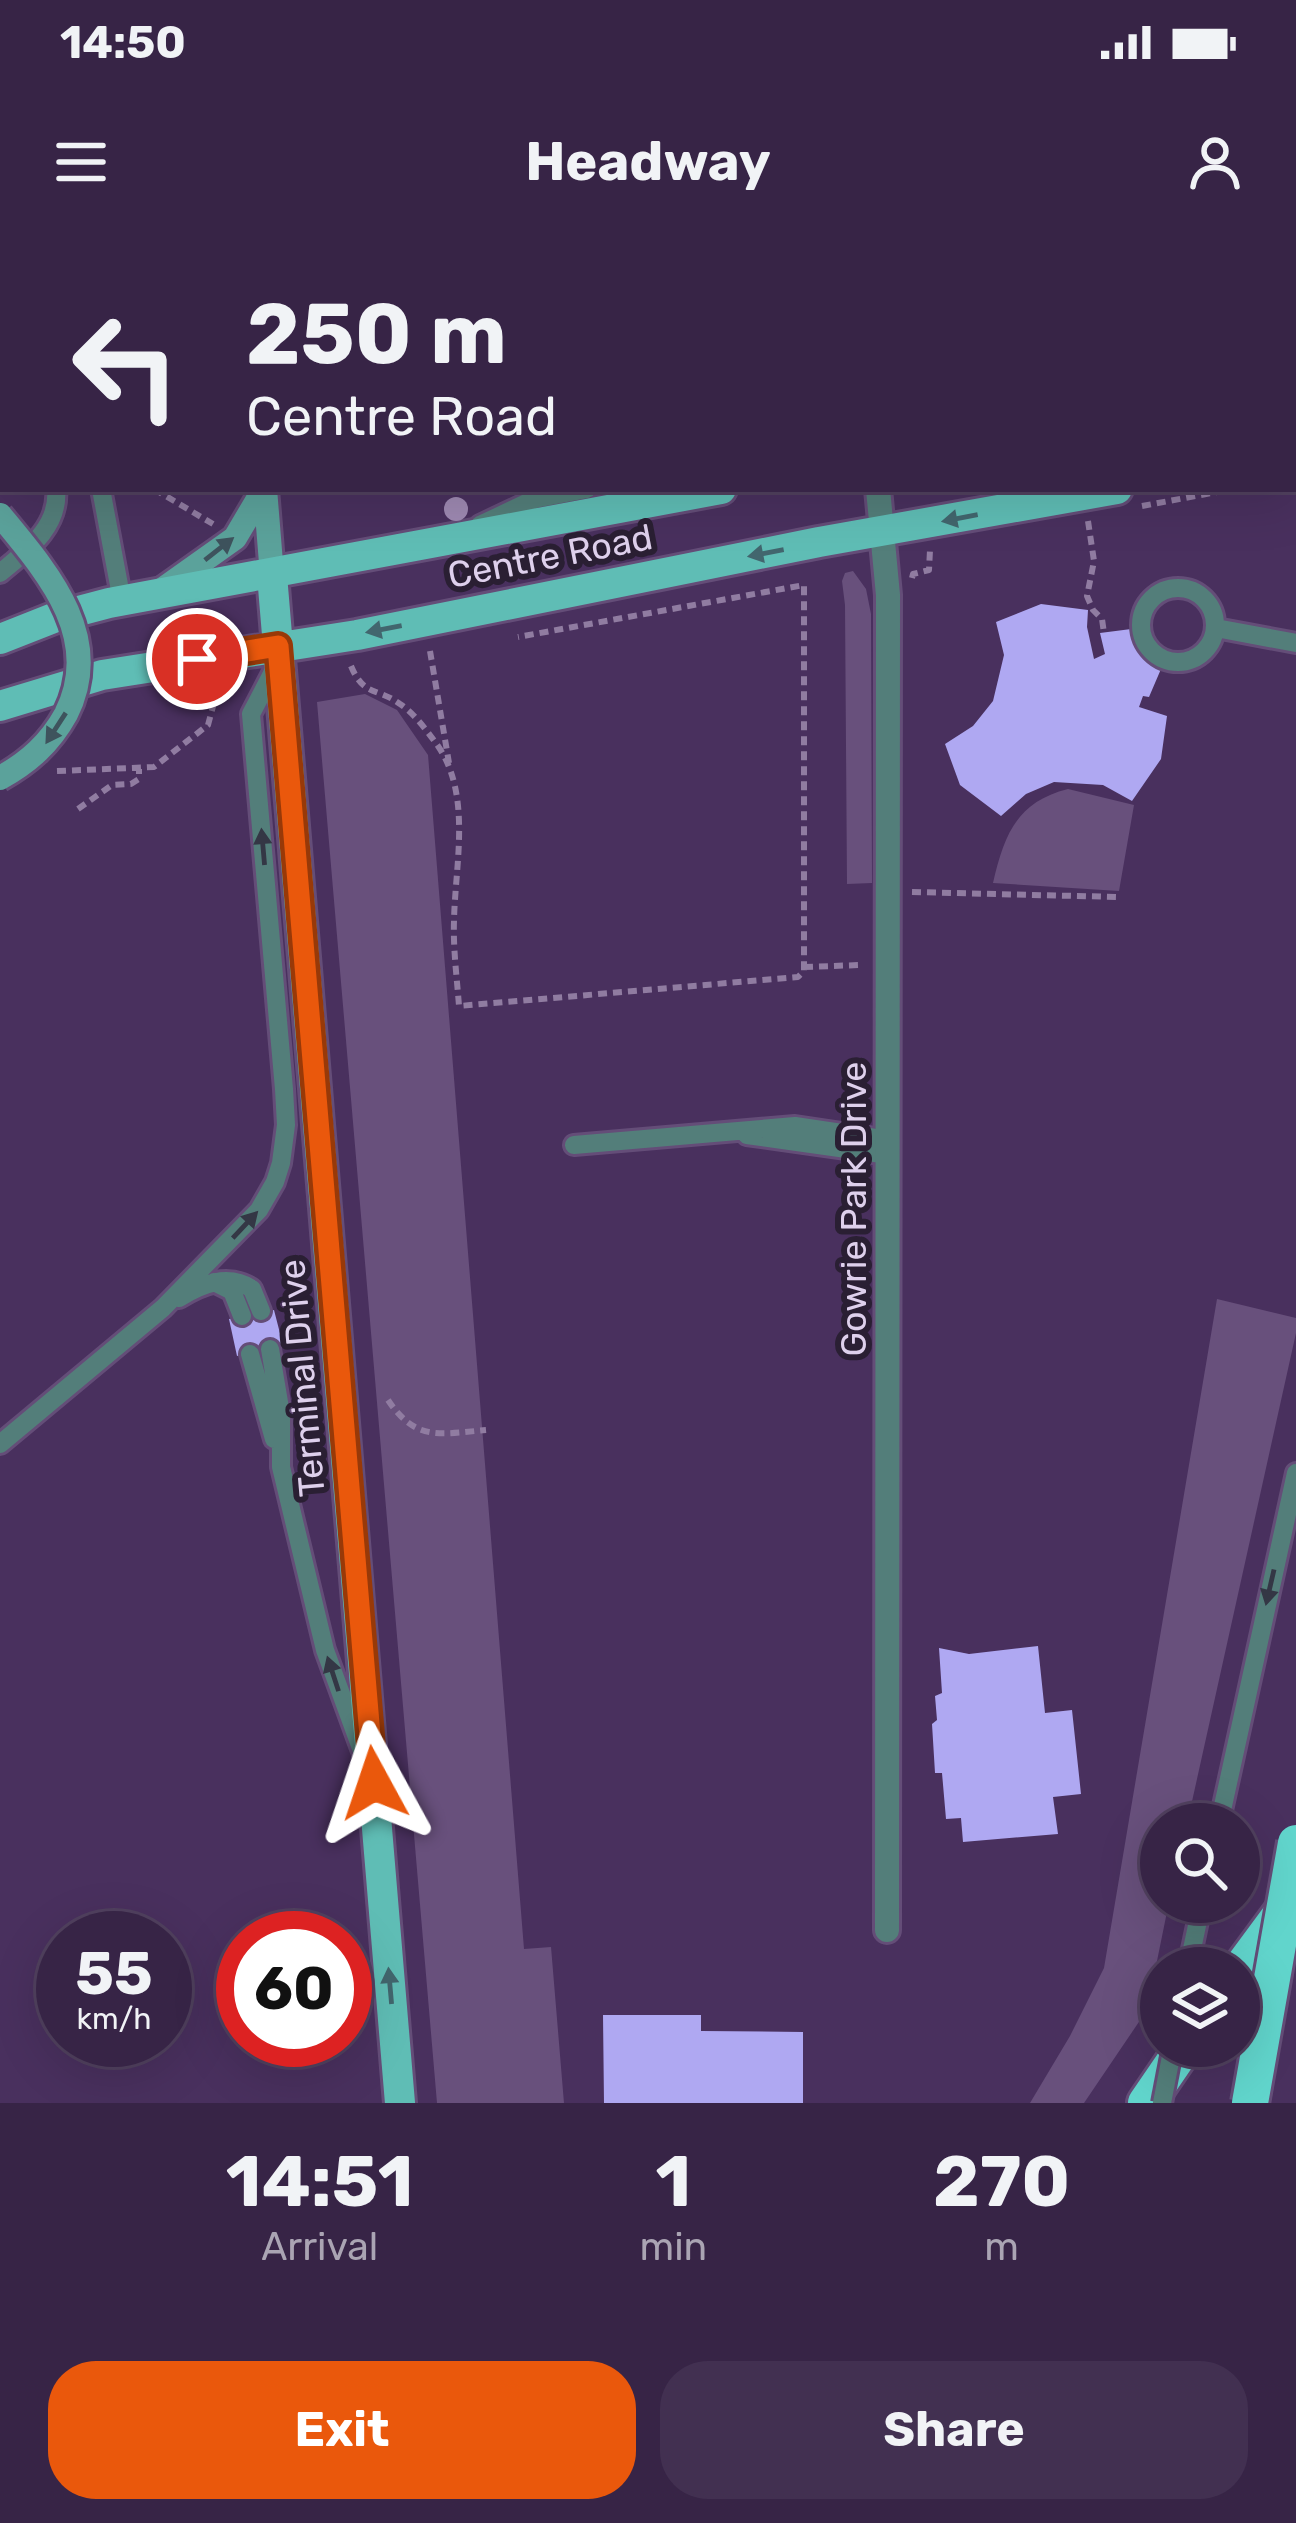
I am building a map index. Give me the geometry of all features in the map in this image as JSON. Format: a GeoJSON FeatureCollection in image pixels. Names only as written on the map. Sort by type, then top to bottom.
{"type":"FeatureCollection","features":[{"type":"Feature","properties":{"kind":"highway"},"geometry":{"type":"LineString","coordinates":[[1250,2103],[1296,1843]]}},
{"type":"Feature","properties":{"kind":"highway"},"geometry":{"type":"LineString","coordinates":[[1257,1947],[1296,1894]]}},
{"type":"Feature","properties":{"kind":"highway"},"geometry":{"type":"LineString","coordinates":[[1146,2103],[1171,2067]]}},
{"type":"Feature","properties":{"kind":"main road","name":"Centre Road"},"geometry":{"type":"LineString","coordinates":[[0,639],[56,617],[122,601],[705,492]]}},
{"type":"Feature","properties":{"kind":"main road","name":"Centre Road"},"geometry":{"type":"LineString","coordinates":[[0,706],[102,675],[279,652],[819,542],[1101,492]]}},
{"type":"Feature","properties":{"kind":"main road","name":"Terminal Drive"},"geometry":{"type":"LineString","coordinates":[[272,575],[400,2103]]}},
{"type":"Feature","properties":{"kind":"street"},"geometry":{"type":"LineString","coordinates":[[158,594],[235,538],[263,492]]}},
{"type":"Feature","properties":{"kind":"street"},"geometry":{"type":"LineString","coordinates":[[265,492],[272,575]]}},
{"type":"Feature","properties":{"kind":"street","name":"Gowrie Park Drive"},"geometry":{"type":"LineString","coordinates":[[878,492],[888,595],[887,1930]]}},
{"type":"Feature","properties":{"kind":"street"},"geometry":{"type":"LineString","coordinates":[[0,515],[39,562],[66,606],[79,650],[80,673],[56,731],[40,751],[0,778]]}},
{"type":"Feature","properties":{"kind":"lane"},"geometry":{"type":"LineString","coordinates":[[0,573],[48,526],[56,492]]}},
{"type":"Feature","properties":{"kind":"lane"},"geometry":{"type":"LineString","coordinates":[[102,492],[122,601]]}},
{"type":"Feature","properties":{"kind":"lane"},"geometry":{"type":"LineString","coordinates":[[442,542],[536,499],[572,492]]}},
{"type":"Feature","properties":{"kind":"lane"},"geometry":{"type":"LineString","coordinates":[[1180,587],[1202,596],[1210,605],[1216,628],[1202,654],[1182,662],[1159,657],[1143,638],[1141,626],[1148,603],[1157,594],[1180,587]]}},
{"type":"Feature","properties":{"kind":"lane"},"geometry":{"type":"LineString","coordinates":[[1216,628],[1296,643]]}},
{"type":"Feature","properties":{"kind":"lane"},"geometry":{"type":"LineString","coordinates":[[0,1444],[163,1308],[259,1210],[275,1182],[286,1125],[251,714],[279,652]]}},
{"type":"Feature","properties":{"kind":"lane"},"geometry":{"type":"LineString","coordinates":[[574,1145],[796,1126],[889,1148]]}},
{"type":"Feature","properties":{"kind":"lane"},"geometry":{"type":"LineString","coordinates":[[163,1308],[214,1282],[232,1281],[249,1286],[251,1314]]}},
{"type":"Feature","properties":{"kind":"lane"},"geometry":{"type":"LineString","coordinates":[[260,1352],[281,1414],[281,1467],[325,1650],[374,1783]]}},
{"type":"Feature","properties":{"kind":"lane"},"geometry":{"type":"LineString","coordinates":[[1224,1803],[1296,1473]]}},
{"type":"Feature","properties":{"kind":"lane"},"geometry":{"type":"LineString","coordinates":[[1162,2103],[1169,2067]]}},
{"type":"Feature","properties":{"kind":"path"},"geometry":{"type":"LineString","coordinates":[[1087,517],[1094,561],[1087,596],[1102,619],[1104,632]]}},
{"type":"Feature","properties":{"kind":"path"},"geometry":{"type":"LineString","coordinates":[[410,652],[430,648],[460,830],[454,930],[459,1006],[798,977],[804,967],[804,585],[511,638]]}},
{"type":"Feature","properties":{"kind":"path"},"geometry":{"type":"LineString","coordinates":[[331,669],[371,661]]}},
{"type":"Feature","properties":{"kind":"path"},"geometry":{"type":"LineString","coordinates":[[351,666],[362,686],[409,711],[439,748],[451,772]]}},
{"type":"Feature","properties":{"kind":"path"},"geometry":{"type":"LineString","coordinates":[[46,771],[139,769],[139,779],[112,785],[78,809]]}},
{"type":"Feature","properties":{"kind":"path"},"geometry":{"type":"LineString","coordinates":[[909,892],[1118,897]]}},
{"type":"Feature","properties":{"kind":"path"},"geometry":{"type":"LineString","coordinates":[[804,967],[889,966]]}},
{"type":"Feature","properties":{"kind":"path"},"geometry":{"type":"LineString","coordinates":[[388,1400],[400,1418],[418,1431],[486,1430]]}},
{"type":"Feature","properties":{"kind":"shaded area"},"geometry":{"type":"Polygon","coordinates":[[[853,571],[866,589],[871,614],[872,883],[847,884],[842,581],[845,573],[853,571]]]}},
{"type":"Feature","properties":{"kind":"shaded area"},"geometry":{"type":"Polygon","coordinates":[[[365,694],[397,710],[428,755],[524,1949],[551,1947],[564,2103],[437,2103],[317,702],[365,694]]]}},
{"type":"Feature","properties":{"kind":"shaded area"},"geometry":{"type":"Polygon","coordinates":[[[1068,789],[1134,805],[1119,891],[993,883],[1015,823],[1036,803],[1068,789]]]}},
{"type":"Feature","properties":{"kind":"shaded area"},"geometry":{"type":"Polygon","coordinates":[[[1217,1299],[1296,1318],[1296,1333],[1192,1803],[1140,1803],[1140,1923],[1165,1923],[1160,1947],[1140,1947],[1140,2020],[1084,2103],[1030,2103],[1104,1968],[1217,1299]]]}},
{"type":"Feature","properties":{"kind":"building"},"geometry":{"type":"Polygon","coordinates":[[[1041,604],[1088,610],[1094,659],[1105,654],[1100,633],[1139,628],[1149,651],[1164,662],[1149,697],[1143,696],[1139,707],[1167,716],[1161,759],[1132,801],[1103,785],[1054,782],[1026,794],[1001,816],[960,785],[945,744],[973,726],[993,701],[1004,655],[996,622],[1041,604]]]}},
{"type":"Feature","properties":{"kind":"building"},"geometry":{"type":"Polygon","coordinates":[[[274,1310],[283,1345],[237,1356],[229,1319],[274,1310]]]}},
{"type":"Feature","properties":{"kind":"building"},"geometry":{"type":"Polygon","coordinates":[[[1038,1646],[1045,1713],[1072,1710],[1081,1794],[1053,1797],[1058,1834],[963,1842],[961,1818],[946,1819],[942,1773],[935,1773],[932,1724],[937,1720],[935,1696],[942,1693],[939,1648],[969,1654],[1038,1646]]]}},
{"type":"Feature","properties":{"kind":"building"},"geometry":{"type":"Polygon","coordinates":[[[603,2015],[701,2015],[701,2031],[803,2032],[803,2103],[604,2103],[603,2015]]]}},
{"type":"Feature","properties":{"kind":"route"},"geometry":{"type":"LineString","coordinates":[[197,659],[278,646],[374,1783]]}}]}
